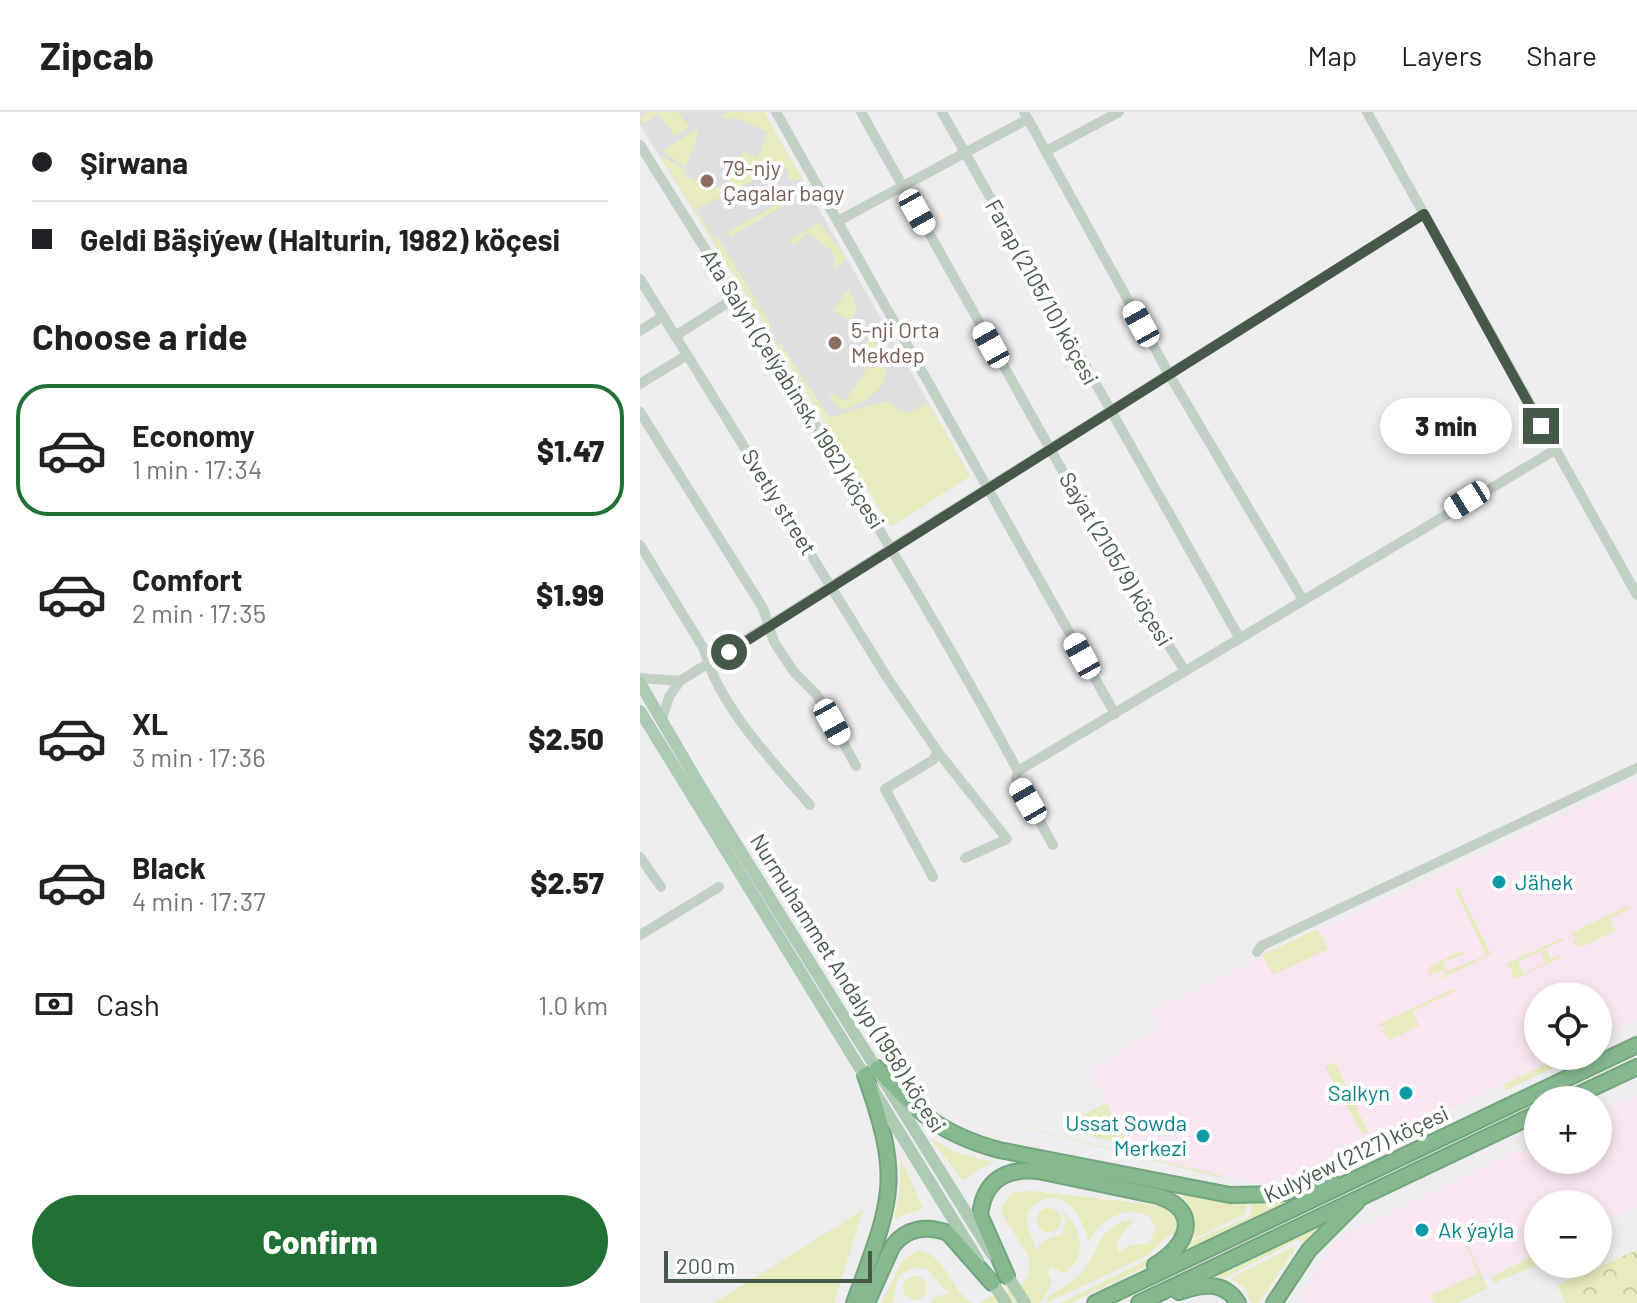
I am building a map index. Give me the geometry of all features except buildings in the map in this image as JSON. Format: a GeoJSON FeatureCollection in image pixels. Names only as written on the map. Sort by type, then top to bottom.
{"type":"FeatureCollection","features":[{"type":"Feature","properties":{"kind":"highway","name":"Kulyýew (2127) köçesi"},"geometry":{"type":"LineString","coordinates":[[1095,1303],[1637,1045]]}},
{"type":"Feature","properties":{"kind":"highway"},"geometry":{"type":"LineString","coordinates":[[1597,1086],[1637,1067]]}},
{"type":"Feature","properties":{"kind":"highway"},"geometry":{"type":"LineString","coordinates":[[871,1071],[937,1127],[965,1141],[999,1150],[1230,1195],[1279,1194],[1357,1178]]}},
{"type":"Feature","properties":{"kind":"highway"},"geometry":{"type":"LineString","coordinates":[[854,1303],[884,1219],[891,1185],[888,1149],[871,1071]]}},
{"type":"Feature","properties":{"kind":"highway","name":"Kulyýew (2127) köçesi"},"geometry":{"type":"LineString","coordinates":[[1139,1303],[1524,1120]]}},
{"type":"Feature","properties":{"kind":"highway"},"geometry":{"type":"LineString","coordinates":[[1007,1276],[980,1215],[985,1190],[1005,1174],[1038,1171],[1166,1198],[1184,1218],[1183,1241],[1166,1259],[1125,1280],[1112,1294]]}},
{"type":"Feature","properties":{"kind":"highway"},"geometry":{"type":"LineString","coordinates":[[1274,1303],[1309,1250],[1366,1193]]}},
{"type":"Feature","properties":{"kind":"highway"},"geometry":{"type":"LineString","coordinates":[[867,1303],[892,1247],[898,1239],[918,1229],[942,1231],[954,1238],[992,1283]]}},
{"type":"Feature","properties":{"kind":"highway"},"geometry":{"type":"LineString","coordinates":[[1153,1303],[1207,1285],[1226,1290],[1238,1303]]}},
{"type":"Feature","properties":{"kind":"main road","name":"Nurmuhammet Andalyp (1958) köçesi"},"geometry":{"type":"LineString","coordinates":[[640,680],[1006,1303]]}},
{"type":"Feature","properties":{"kind":"main road","name":"Nurmuhammet Andalyp (1958) köçesi"},"geometry":{"type":"LineString","coordinates":[[640,711],[645,727],[1025,1303]]}},
{"type":"Feature","properties":{"kind":"street"},"geometry":{"type":"LineString","coordinates":[[776,112],[1115,714]]}},
{"type":"Feature","properties":{"kind":"street","name":"Saýat (2105/9) köçesi"},"geometry":{"type":"LineString","coordinates":[[861,112],[1051,451],[1130,586],[1185,671]]}},
{"type":"Feature","properties":{"kind":"street","name":"Farap (2105/10) köçesi"},"geometry":{"type":"LineString","coordinates":[[942,112],[1239,637]]}},
{"type":"Feature","properties":{"kind":"street"},"geometry":{"type":"LineString","coordinates":[[1046,151],[1119,112]]}},
{"type":"Feature","properties":{"kind":"street"},"geometry":{"type":"LineString","coordinates":[[1367,112],[1637,595]]}},
{"type":"Feature","properties":{"kind":"street"},"geometry":{"type":"LineString","coordinates":[[838,221],[1026,116],[1170,376],[1303,600]]}},
{"type":"Feature","properties":{"kind":"street","name":"Ata Salyh (Çelýabinsk, 1962) köçesi"},"geometry":{"type":"LineString","coordinates":[[640,145],[893,551],[1018,771],[1016,779],[1053,845]]}},
{"type":"Feature","properties":{"kind":"street"},"geometry":{"type":"LineString","coordinates":[[662,719],[669,697],[680,681],[893,551],[1424,214]]}},
{"type":"Feature","properties":{"kind":"street","name":"Svetly street"},"geometry":{"type":"LineString","coordinates":[[640,279],[938,752],[1007,839],[965,858]]}},
{"type":"Feature","properties":{"kind":"street"},"geometry":{"type":"LineString","coordinates":[[675,336],[737,297]]}},
{"type":"Feature","properties":{"kind":"street"},"geometry":{"type":"LineString","coordinates":[[640,331],[663,316]]}},
{"type":"Feature","properties":{"kind":"street"},"geometry":{"type":"LineString","coordinates":[[640,384],[687,355]]}},
{"type":"Feature","properties":{"kind":"street"},"geometry":{"type":"LineString","coordinates":[[640,412],[763,608],[774,642],[794,672],[817,695],[856,766]]}},
{"type":"Feature","properties":{"kind":"street"},"geometry":{"type":"LineString","coordinates":[[1018,771],[1555,450]]}},
{"type":"Feature","properties":{"kind":"street"},"geometry":{"type":"LineString","coordinates":[[640,545],[704,649],[708,666],[766,754],[810,805]]}},
{"type":"Feature","properties":{"kind":"street","name":"Nurmuhammet Andalyp (1958) köçesi"},"geometry":{"type":"LineString","coordinates":[[640,680],[680,681]]}},
{"type":"Feature","properties":{"kind":"street"},"geometry":{"type":"LineString","coordinates":[[933,877],[885,792],[887,787],[933,760],[938,752]]}},
{"type":"Feature","properties":{"kind":"street"},"geometry":{"type":"LineString","coordinates":[[1257,952],[1261,946],[1637,768]]}},
{"type":"Feature","properties":{"kind":"street"},"geometry":{"type":"LineString","coordinates":[[640,857],[661,887]]}},
{"type":"Feature","properties":{"kind":"street"},"geometry":{"type":"LineString","coordinates":[[640,935],[719,887]]}},
{"type":"Feature","properties":{"kind":"shaded area","name":"5-nji Orta Mekdep"},"geometry":{"type":"Polygon","coordinates":[[[640,112],[764,112],[970,476],[891,527],[640,125],[640,112]]]}},
{"type":"Feature","properties":{"kind":"shaded area"},"geometry":{"type":"Polygon","coordinates":[[[1637,780],[1637,1020],[1612,1032],[1612,982],[1524,982],[1524,1070],[1532,1070],[1315,1173],[1267,1183],[1251,1182],[1134,1155],[1090,1070],[1160,1027],[1152,1010],[1637,780]]]}},
{"type":"Feature","properties":{"kind":"shaded area"},"geometry":{"type":"Polygon","coordinates":[[[1637,1095],[1637,1207],[1612,1219],[1612,1190],[1524,1190],[1524,1261],[1433,1303],[1297,1303],[1335,1241],[1524,1149],[1524,1174],[1612,1174],[1612,1107],[1637,1095]]]}},
{"type":"Feature","properties":{"kind":"green space"},"geometry":{"type":"Polygon","coordinates":[[[647,112],[678,112],[689,127],[675,136],[658,114],[643,124],[640,118],[647,112]]]}},
{"type":"Feature","properties":{"kind":"green space"},"geometry":{"type":"Polygon","coordinates":[[[728,112],[764,112],[803,180],[789,180],[787,168],[778,172],[776,169],[696,209],[714,238],[718,237],[772,327],[768,330],[659,154],[684,169],[687,177],[713,189],[729,182],[743,152],[757,158],[768,132],[733,117],[730,121],[721,116],[728,112]]]}},
{"type":"Feature","properties":{"kind":"green space"},"geometry":{"type":"Polygon","coordinates":[[[697,129],[698,136],[685,167],[662,151],[697,129]]]}},
{"type":"Feature","properties":{"kind":"green space"},"geometry":{"type":"Polygon","coordinates":[[[790,197],[792,201],[730,237],[729,231],[790,197]]]}},
{"type":"Feature","properties":{"kind":"green space"},"geometry":{"type":"Polygon","coordinates":[[[819,222],[847,258],[835,270],[833,252],[811,235],[807,234],[794,245],[790,240],[819,222]]]}},
{"type":"Feature","properties":{"kind":"green space"},"geometry":{"type":"Polygon","coordinates":[[[848,289],[858,309],[849,320],[833,311],[848,289]]]}},
{"type":"Feature","properties":{"kind":"green space"},"geometry":{"type":"Polygon","coordinates":[[[870,338],[885,362],[883,383],[867,399],[842,410],[828,396],[832,394],[845,401],[870,364],[858,356],[870,338]]]}},
{"type":"Feature","properties":{"kind":"green space"},"geometry":{"type":"Polygon","coordinates":[[[773,339],[781,344],[829,417],[886,401],[906,412],[928,403],[970,476],[891,527],[773,339]]]}},
{"type":"Feature","properties":{"kind":"green space"},"geometry":{"type":"Polygon","coordinates":[[[1458,888],[1491,954],[1433,983],[1446,974],[1444,970],[1428,975],[1430,966],[1462,951],[1465,954],[1443,962],[1447,971],[1486,955],[1455,889],[1458,888]]]}},
{"type":"Feature","properties":{"kind":"green space"},"geometry":{"type":"Polygon","coordinates":[[[1627,906],[1631,908],[1610,918],[1615,931],[1581,947],[1575,945],[1573,941],[1577,938],[1571,933],[1627,906]]]}},
{"type":"Feature","properties":{"kind":"green space"},"geometry":{"type":"Polygon","coordinates":[[[1317,929],[1328,949],[1273,975],[1262,955],[1317,929]]]}},
{"type":"Feature","properties":{"kind":"green space"},"geometry":{"type":"Polygon","coordinates":[[[1561,938],[1565,939],[1518,962],[1523,974],[1546,963],[1541,952],[1546,950],[1551,959],[1559,955],[1560,958],[1516,979],[1510,977],[1513,971],[1506,964],[1561,938]]]}},
{"type":"Feature","properties":{"kind":"green space"},"geometry":{"type":"Polygon","coordinates":[[[1453,989],[1458,990],[1413,1011],[1419,1026],[1390,1040],[1382,1031],[1386,1029],[1379,1024],[1453,989]]]}},
{"type":"Feature","properties":{"kind":"green space"},"geometry":{"type":"Polygon","coordinates":[[[1335,1062],[1367,1134],[1362,1133],[1325,1067],[1335,1062]]]}},
{"type":"Feature","properties":{"kind":"green space"},"geometry":{"type":"Polygon","coordinates":[[[1535,1070],[1550,1070],[1506,1090],[1503,1085],[1535,1070]]]}},
{"type":"Feature","properties":{"kind":"green space"},"geometry":{"type":"Polygon","coordinates":[[[1106,1103],[1129,1146],[1080,1133],[1070,1125],[1072,1120],[1106,1103]]]}},
{"type":"Feature","properties":{"kind":"green space"},"geometry":{"type":"Polygon","coordinates":[[[971,1114],[1223,1176],[1223,1178],[971,1114]]]}},
{"type":"Feature","properties":{"kind":"green space"},"geometry":{"type":"Polygon","coordinates":[[[1435,1116],[1438,1121],[1372,1152],[1370,1140],[1374,1145],[1435,1116]]]}},
{"type":"Feature","properties":{"kind":"green space"},"geometry":{"type":"Polygon","coordinates":[[[929,1137],[955,1152],[991,1162],[963,1180],[929,1137]]]}},
{"type":"Feature","properties":{"kind":"green space"},"geometry":{"type":"Polygon","coordinates":[[[901,1159],[923,1208],[894,1219],[900,1190],[901,1159]]]}},
{"type":"Feature","properties":{"kind":"green space"},"geometry":{"type":"Polygon","coordinates":[[[1033,1191],[1164,1206],[1179,1222],[1176,1236],[1170,1234],[1148,1255],[1047,1303],[1048,1296],[1080,1274],[1102,1238],[1114,1226],[1134,1220],[1118,1240],[1117,1254],[1129,1246],[1149,1243],[1156,1228],[1147,1215],[1129,1212],[1106,1221],[1088,1242],[1079,1217],[1067,1203],[1051,1198],[1040,1201],[1032,1206],[1027,1218],[1035,1250],[1044,1241],[1062,1234],[1066,1222],[1062,1211],[1078,1234],[1077,1260],[1064,1273],[1050,1267],[1048,1275],[1052,1280],[1044,1299],[1038,1303],[980,1303],[1013,1289],[1027,1278],[1028,1255],[1002,1214],[1001,1206],[1014,1192],[1033,1191]]]}},
{"type":"Feature","properties":{"kind":"green space"},"geometry":{"type":"Polygon","coordinates":[[[1183,1195],[1247,1203],[1245,1214],[1193,1239],[1195,1219],[1183,1195]]]}},
{"type":"Feature","properties":{"kind":"green space"},"geometry":{"type":"Polygon","coordinates":[[[1299,1197],[1181,1255],[1187,1243],[1249,1217],[1252,1203],[1299,1197]]]}},
{"type":"Feature","properties":{"kind":"green space"},"geometry":{"type":"Polygon","coordinates":[[[1447,1205],[1488,1288],[1458,1303],[1434,1303],[1430,1296],[1478,1273],[1447,1205]]]}},
{"type":"Feature","properties":{"kind":"green space"},"geometry":{"type":"Polygon","coordinates":[[[1044,1208],[1054,1208],[1061,1215],[1061,1225],[1054,1232],[1044,1232],[1037,1225],[1037,1215],[1044,1208]]]}},
{"type":"Feature","properties":{"kind":"green space"},"geometry":{"type":"Polygon","coordinates":[[[863,1210],[834,1303],[714,1303],[863,1210]]]}},
{"type":"Feature","properties":{"kind":"green space"},"geometry":{"type":"Polygon","coordinates":[[[1333,1217],[1307,1245],[1297,1240],[1219,1281],[1205,1280],[1333,1217]]]}},
{"type":"Feature","properties":{"kind":"green space"},"geometry":{"type":"Polygon","coordinates":[[[1173,1240],[1178,1241],[1151,1264],[1071,1303],[1061,1303],[1151,1258],[1173,1240]]]}},
{"type":"Feature","properties":{"kind":"green space"},"geometry":{"type":"Polygon","coordinates":[[[1297,1245],[1259,1303],[1251,1303],[1245,1288],[1232,1279],[1227,1280],[1297,1245]]]}},
{"type":"Feature","properties":{"kind":"green space"},"geometry":{"type":"Polygon","coordinates":[[[918,1250],[935,1258],[958,1290],[973,1303],[931,1303],[936,1296],[949,1294],[928,1270],[915,1267],[898,1276],[893,1303],[881,1303],[902,1261],[918,1250]]]}},
{"type":"Feature","properties":{"kind":"green space"},"geometry":{"type":"Polygon","coordinates":[[[1637,1250],[1637,1303],[1565,1303],[1558,1285],[1574,1278],[1612,1278],[1612,1261],[1637,1250]]]}},
{"type":"Feature","properties":{"kind":"green space"},"geometry":{"type":"Polygon","coordinates":[[[1524,1261],[1524,1271],[1494,1283],[1491,1277],[1524,1261]]]}},
{"type":"Feature","properties":{"kind":"green space"},"geometry":{"type":"Polygon","coordinates":[[[910,1276],[920,1276],[927,1283],[927,1293],[920,1300],[910,1300],[903,1293],[903,1283],[910,1276]]]}},
{"type":"Feature","properties":{"kind":"place","name":"79-njy Çagalar bagy"},"geometry":{"type":"Point","coordinates":[707,181]}},
{"type":"Feature","properties":{"kind":"place","name":"5-nji Orta Mekdep"},"geometry":{"type":"Point","coordinates":[835,343]}},
{"type":"Feature","properties":{"kind":"place","name":"Jähek"},"geometry":{"type":"Point","coordinates":[1499,882]}},
{"type":"Feature","properties":{"kind":"place","name":"Salkyn"},"geometry":{"type":"Point","coordinates":[1406,1093]}},
{"type":"Feature","properties":{"kind":"place","name":"Ussat Sowda Merkezi"},"geometry":{"type":"Point","coordinates":[1203,1136]}},
{"type":"Feature","properties":{"kind":"place","name":"Ak ýaýla"},"geometry":{"type":"Point","coordinates":[1422,1230]}},
{"type":"Feature","properties":{"kind":"route"},"geometry":{"type":"LineString","coordinates":[[729,652],[1424,214],[1541,426]]}}]}
